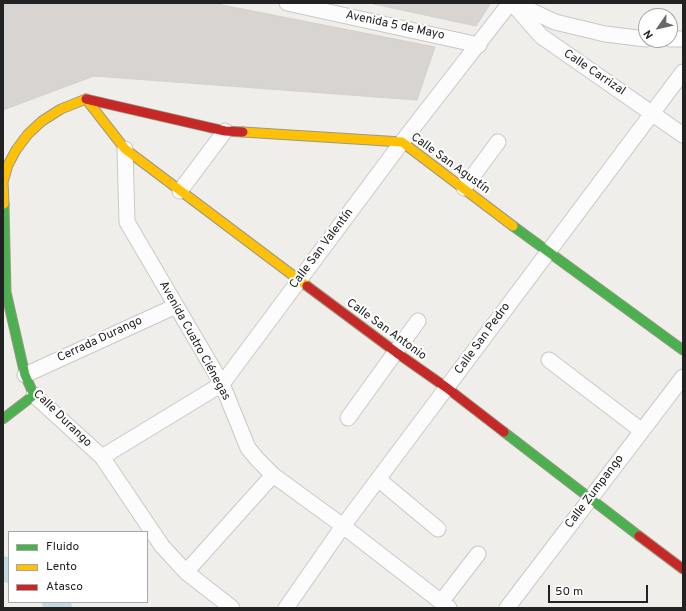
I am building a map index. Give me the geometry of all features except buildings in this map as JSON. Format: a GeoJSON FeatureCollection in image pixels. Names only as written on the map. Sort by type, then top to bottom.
{"type":"FeatureCollection","features":[{"type":"Feature","properties":{"kind":"street","name":"Avenida 5 de Mayo"},"geometry":{"type":"LineString","coordinates":[[287,3],[479,45]]}},
{"type":"Feature","properties":{"kind":"street","name":"Calle San Valentín"},"geometry":{"type":"LineString","coordinates":[[102,457],[222,384],[402,142],[512,3]]}},
{"type":"Feature","properties":{"kind":"street"},"geometry":{"type":"LineString","coordinates":[[512,3],[555,22],[605,34],[638,38]]}},
{"type":"Feature","properties":{"kind":"street","name":"Calle Carrizal"},"geometry":{"type":"LineString","coordinates":[[512,3],[541,36],[683,135]]}},
{"type":"Feature","properties":{"kind":"street","name":"Calle San Pedro"},"geometry":{"type":"LineString","coordinates":[[286,608],[343,526],[683,72]]}},
{"type":"Feature","properties":{"kind":"street","name":"Calle San Agustín"},"geometry":{"type":"LineString","coordinates":[[86,99],[225,131],[402,142],[547,252],[683,350]]}},
{"type":"Feature","properties":{"kind":"street","name":"Calle San Antonio"},"geometry":{"type":"LineString","coordinates":[[86,99],[125,149],[396,353],[447,388],[683,569]]}},
{"type":"Feature","properties":{"kind":"street","name":"Calle Durango"},"geometry":{"type":"LineString","coordinates":[[86,99],[61,109],[42,121],[28,134],[16,150],[8,166],[3,182],[5,292],[25,375],[34,395],[102,457],[162,546],[186,572],[232,608]]}},
{"type":"Feature","properties":{"kind":"street"},"geometry":{"type":"LineString","coordinates":[[180,191],[225,131]]}},
{"type":"Feature","properties":{"kind":"street"},"geometry":{"type":"LineString","coordinates":[[464,188],[498,142]]}},
{"type":"Feature","properties":{"kind":"street","name":"Avenida Cuatro Ciénegas"},"geometry":{"type":"LineString","coordinates":[[125,149],[127,222],[222,384],[248,448],[273,475],[343,526],[445,605]]}},
{"type":"Feature","properties":{"kind":"street","name":"Cerrada Durango"},"geometry":{"type":"LineString","coordinates":[[25,375],[176,306]]}},
{"type":"Feature","properties":{"kind":"street"},"geometry":{"type":"LineString","coordinates":[[348,418],[418,321]]}},
{"type":"Feature","properties":{"kind":"street"},"geometry":{"type":"LineString","coordinates":[[549,360],[642,431]]}},
{"type":"Feature","properties":{"kind":"street","name":"Calle Zumpango"},"geometry":{"type":"LineString","coordinates":[[507,608],[683,377]]}},
{"type":"Feature","properties":{"kind":"street"},"geometry":{"type":"LineString","coordinates":[[3,419],[34,395]]}},
{"type":"Feature","properties":{"kind":"street"},"geometry":{"type":"LineString","coordinates":[[186,572],[273,475]]}},
{"type":"Feature","properties":{"kind":"street"},"geometry":{"type":"LineString","coordinates":[[378,479],[438,529]]}},
{"type":"Feature","properties":{"kind":"street"},"geometry":{"type":"LineString","coordinates":[[445,605],[478,554]]}},
{"type":"Feature","properties":{"kind":"waterway"},"geometry":{"type":"LineString","coordinates":[[3,568],[8,570]]}},
{"type":"Feature","properties":{"kind":"waterway"},"geometry":{"type":"LineString","coordinates":[[55,603],[60,608]]}},
{"type":"Feature","properties":{"kind":"traffic: fast"},"geometry":{"type":"LineString","coordinates":[[3,419],[34,395],[25,375],[6,292],[4,204]]}},
{"type":"Feature","properties":{"kind":"traffic: fast"},"geometry":{"type":"LineString","coordinates":[[513,226],[683,350]]}},
{"type":"Feature","properties":{"kind":"traffic: fast"},"geometry":{"type":"LineString","coordinates":[[504,432],[639,536]]}},
{"type":"Feature","properties":{"kind":"traffic: slow"},"geometry":{"type":"LineString","coordinates":[[86,99],[125,149],[307,286]]}},
{"type":"Feature","properties":{"kind":"traffic: slow"},"geometry":{"type":"LineString","coordinates":[[4,204],[3,182],[8,165],[16,150],[28,134],[42,121],[61,109],[86,99]]}},
{"type":"Feature","properties":{"kind":"traffic: slow"},"geometry":{"type":"LineString","coordinates":[[243,132],[402,142],[513,226]]}},
{"type":"Feature","properties":{"kind":"traffic: jam"},"geometry":{"type":"LineString","coordinates":[[86,99],[225,131],[243,132]]}},
{"type":"Feature","properties":{"kind":"traffic: jam"},"geometry":{"type":"LineString","coordinates":[[307,286],[447,388],[504,432]]}},
{"type":"Feature","properties":{"kind":"traffic: jam"},"geometry":{"type":"LineString","coordinates":[[639,536],[683,569]]}}]}
